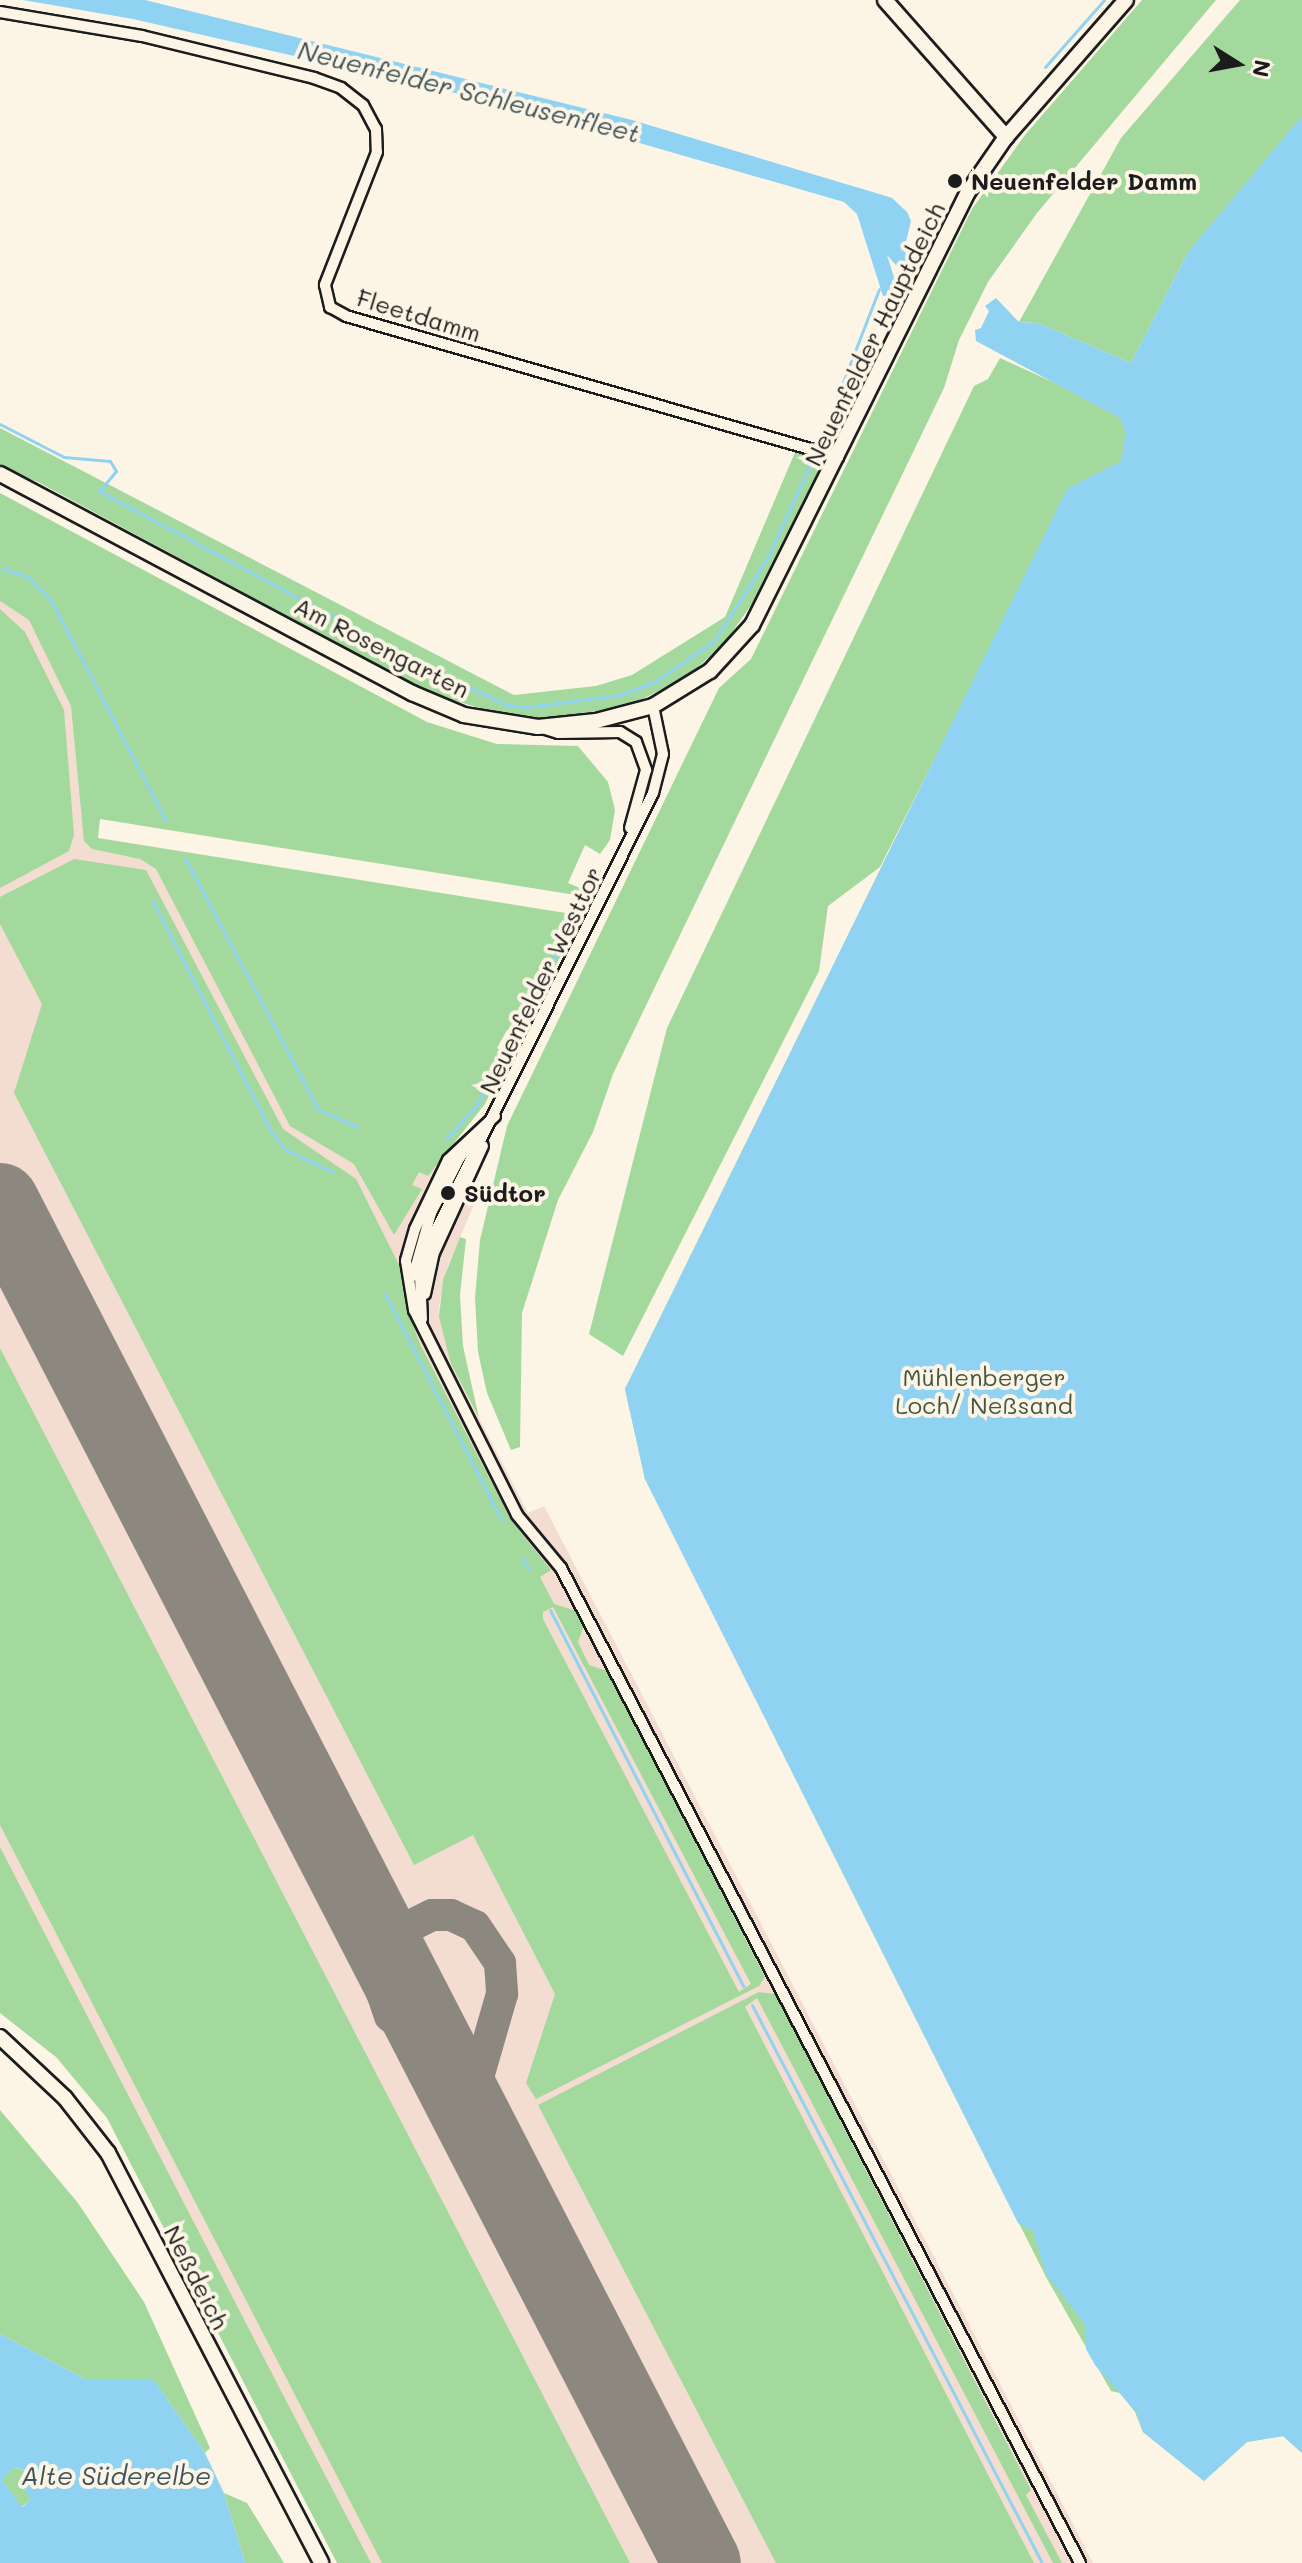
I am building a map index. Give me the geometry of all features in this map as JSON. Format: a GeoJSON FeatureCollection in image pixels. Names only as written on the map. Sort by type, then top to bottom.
{"type":"FeatureCollection","features":[{"type":"Feature","properties":{"kind":"main road"},"geometry":{"type":"LineString","coordinates":[[885,0],[1006,137]]}},
{"type":"Feature","properties":{"kind":"main road","name":"Neuenfelder Hauptdeich"},"geometry":{"type":"LineString","coordinates":[[772,589],[942,241],[1006,137],[1126,0]]}},
{"type":"Feature","properties":{"kind":"main road","name":"Am Rosengarten"},"geometry":{"type":"LineString","coordinates":[[0,474],[437,705],[482,720],[538,727],[596,721],[653,706],[728,654],[772,589]]}},
{"type":"Feature","properties":{"kind":"main road","name":"Neßdeich"},"geometry":{"type":"LineString","coordinates":[[0,2037],[65,2098],[108,2153],[321,2563]]}},
{"type":"Feature","properties":{"kind":"street","name":"Fleetdamm"},"geometry":{"type":"LineString","coordinates":[[0,12],[142,36],[314,78],[341,88],[363,105],[376,129],[377,152],[325,285],[330,307],[346,316],[838,457]]}},
{"type":"Feature","properties":{"kind":"street","name":"Neuenfelder Westtor"},"geometry":{"type":"LineString","coordinates":[[426,1336],[425,1291],[433,1255],[495,1116],[620,860],[661,767],[663,742],[653,706]]}},
{"type":"Feature","properties":{"kind":"street","name":"Neuenfelder Westtor"},"geometry":{"type":"LineString","coordinates":[[538,727],[558,733],[620,732],[640,748],[646,770],[620,860]]}},
{"type":"Feature","properties":{"kind":"street","name":"Neuenfelder Westtor"},"geometry":{"type":"LineString","coordinates":[[495,1116],[470,1134],[448,1160],[415,1229],[406,1261],[414,1310],[517,1515],[561,1568],[1080,2563]]}},
{"type":"Feature","properties":{"kind":"shaded area"},"geometry":{"type":"Polygon","coordinates":[[[0,592],[20,601],[83,712],[90,840],[157,854],[416,1159],[471,1186],[466,1198],[475,1202],[447,1268],[439,1306],[451,1364],[528,1513],[544,1506],[1093,2563],[364,2563],[0,1859],[0,592]]]}},
{"type":"Feature","properties":{"kind":"green space"},"geometry":{"type":"Polygon","coordinates":[[[1142,0],[1216,0],[1037,213],[988,282],[959,340],[944,388],[613,1074],[593,1132],[558,1200],[522,1313],[520,1447],[511,1450],[487,1393],[478,1352],[475,1298],[480,1240],[507,1126],[719,688],[751,659],[972,209],[1025,135],[1142,0]]]}},
{"type":"Feature","properties":{"kind":"green space","name":"Mühlenberger Loch/ Neßsand"},"geometry":{"type":"Polygon","coordinates":[[[1240,0],[1302,0],[1302,2453],[1283,2436],[1247,2442],[1204,2481],[1143,2432],[1135,2412],[1120,2393],[1111,2391],[1046,2277],[645,1479],[625,1389],[941,746],[880,867],[828,906],[819,971],[623,1356],[589,1334],[667,1028],[974,386],[988,379],[1000,358],[1057,384],[1133,384],[1188,252],[1131,363],[1038,323],[1019,322],[1121,138],[1240,0]]]}},
{"type":"Feature","properties":{"kind":"green space"},"geometry":{"type":"Polygon","coordinates":[[[0,428],[514,695],[596,686],[632,675],[725,617],[796,450],[810,455],[818,472],[759,594],[725,642],[691,674],[631,705],[556,718],[512,717],[434,695],[38,482],[0,467],[0,428]]]}},
{"type":"Feature","properties":{"kind":"green space"},"geometry":{"type":"Polygon","coordinates":[[[0,493],[427,722],[497,744],[578,746],[608,782],[615,810],[610,840],[600,854],[585,845],[568,883],[585,890],[601,869],[596,891],[518,1035],[507,1030],[497,1048],[509,1054],[485,1104],[428,1176],[419,1172],[412,1185],[422,1189],[394,1235],[354,1164],[290,1126],[156,869],[140,859],[92,849],[84,841],[71,706],[29,620],[0,601],[0,493]],[[100,819],[98,838],[572,914],[582,896],[100,819]]]}},
{"type":"Feature","properties":{"kind":"green space"},"geometry":{"type":"Polygon","coordinates":[[[0,609],[25,632],[64,710],[74,835],[69,851],[0,888],[0,609]]]}},
{"type":"Feature","properties":{"kind":"green space"},"geometry":{"type":"Polygon","coordinates":[[[74,859],[146,870],[283,1129],[356,1179],[400,1267],[408,1313],[421,1346],[511,1520],[551,1570],[540,1577],[554,1604],[576,1611],[584,1625],[578,1642],[589,1665],[607,1671],[765,1977],[759,1986],[536,2099],[526,2083],[555,1994],[473,1835],[414,1865],[14,1093],[42,1004],[0,924],[0,897],[74,859]],[[553,1607],[543,1612],[543,1619],[739,1992],[751,1984],[553,1607]]]}},
{"type":"Feature","properties":{"kind":"green space"},"geometry":{"type":"Polygon","coordinates":[[[460,1237],[466,1239],[460,1295],[463,1346],[479,1418],[451,1364],[439,1317],[443,1280],[460,1237]]]}},
{"type":"Feature","properties":{"kind":"green space"},"geometry":{"type":"Polygon","coordinates":[[[0,1348],[630,2563],[382,2563],[0,1825],[0,1348]]]}},
{"type":"Feature","properties":{"kind":"green space"},"geometry":{"type":"Polygon","coordinates":[[[0,1847],[371,2563],[337,2563],[107,2118],[56,2057],[0,2013],[0,1847]]]}},
{"type":"Feature","properties":{"kind":"green space"},"geometry":{"type":"Polygon","coordinates":[[[759,1992],[775,1994],[1031,2490],[1026,2495],[1062,2563],[1053,2563],[757,1998],[745,2007],[1034,2563],[776,2563],[538,2105],[759,1992]]]}},
{"type":"Feature","properties":{"kind":"green space"},"geometry":{"type":"Polygon","coordinates":[[[0,2110],[78,2203],[144,2302],[210,2448],[205,2453],[153,2379],[85,2379],[0,2334],[0,2110]]]}},
{"type":"Feature","properties":{"kind":"green space"},"geometry":{"type":"Polygon","coordinates":[[[14,2467],[29,2472],[30,2500],[21,2507],[2,2480],[14,2467]]]}},
{"type":"Feature","properties":{"kind":"green space"},"geometry":{"type":"Polygon","coordinates":[[[224,2493],[247,2503],[284,2563],[245,2563],[224,2493]]]}},
{"type":"Feature","properties":{"kind":"water","name":"Neuenfelder Schleusenfleet"},"geometry":{"type":"Polygon","coordinates":[[[23,0],[145,0],[632,120],[876,193],[892,198],[907,212],[911,221],[904,250],[918,270],[902,272],[887,255],[896,284],[891,295],[883,296],[857,214],[844,202],[515,107],[133,19],[23,0]]]}},
{"type":"Feature","properties":{"kind":"water","name":"Mühlenberger Loch/ Neßsand"},"geometry":{"type":"Polygon","coordinates":[[[1302,116],[1302,2453],[1283,2436],[1247,2442],[1204,2481],[1143,2432],[1136,2412],[1095,2365],[1086,2349],[1086,2326],[1046,2274],[1033,2231],[1018,2223],[645,1479],[625,1389],[1067,489],[1121,461],[1126,432],[1120,418],[976,341],[975,330],[981,328],[989,311],[985,306],[996,298],[1019,322],[1038,323],[1131,363],[1188,252],[1302,116]]]}},
{"type":"Feature","properties":{"kind":"water","name":"Alte Süderelbe"},"geometry":{"type":"Polygon","coordinates":[[[0,2334],[85,2379],[153,2379],[205,2453],[224,2493],[245,2563],[0,2563],[0,2334]],[[15,2467],[2,2480],[22,2507],[30,2500],[25,2488],[29,2472],[15,2467]]]}},
{"type":"Feature","properties":{"kind":"waterway"},"geometry":{"type":"LineString","coordinates":[[1045,67],[1104,0]]}},
{"type":"Feature","properties":{"kind":"waterway"},"geometry":{"type":"LineString","coordinates":[[824,431],[879,289]]}},
{"type":"Feature","properties":{"kind":"waterway"},"geometry":{"type":"LineString","coordinates":[[0,424],[64,457],[110,461],[116,471],[99,491],[440,674],[507,705],[527,707],[620,695],[656,681],[714,641],[768,557],[810,465]]}},
{"type":"Feature","properties":{"kind":"waterway"},"geometry":{"type":"LineString","coordinates":[[2,568],[28,577],[52,602],[166,821]]}},
{"type":"Feature","properties":{"kind":"waterway"},"geometry":{"type":"LineString","coordinates":[[185,858],[318,1109],[357,1127]]}},
{"type":"Feature","properties":{"kind":"waterway"},"geometry":{"type":"LineString","coordinates":[[152,900],[272,1133],[286,1150],[333,1172]]}},
{"type":"Feature","properties":{"kind":"waterway"},"geometry":{"type":"LineString","coordinates":[[515,1030],[565,937]]}},
{"type":"Feature","properties":{"kind":"waterway"},"geometry":{"type":"LineString","coordinates":[[446,1139],[476,1106],[504,1052]]}},
{"type":"Feature","properties":{"kind":"waterway"},"geometry":{"type":"LineString","coordinates":[[385,1294],[502,1521]]}},
{"type":"Feature","properties":{"kind":"waterway"},"geometry":{"type":"LineString","coordinates":[[522,1558],[528,1569]]}},
{"type":"Feature","properties":{"kind":"waterway"},"geometry":{"type":"LineString","coordinates":[[550,1610],[743,1986]]}},
{"type":"Feature","properties":{"kind":"waterway"},"geometry":{"type":"LineString","coordinates":[[752,2005],[1042,2563]]}},
{"type":"Feature","properties":{"kind":"taxiway"},"geometry":{"type":"LineString","coordinates":[[453,2081],[430,2048],[390,2016],[379,1984],[381,1961],[396,1933],[432,1915],[451,1915],[475,1926],[500,1963],[502,1994],[474,2091],[479,2132]]}},
{"type":"Feature","properties":{"kind":"runway"},"geometry":{"type":"LineString","coordinates":[[0,1202],[702,2563]]}},
{"type":"Feature","properties":{"kind":"place","name":"Neuenfelder Damm"},"geometry":{"type":"Point","coordinates":[955,181]}},
{"type":"Feature","properties":{"kind":"place","name":"Südtor"},"geometry":{"type":"Point","coordinates":[448,1193]}}]}
